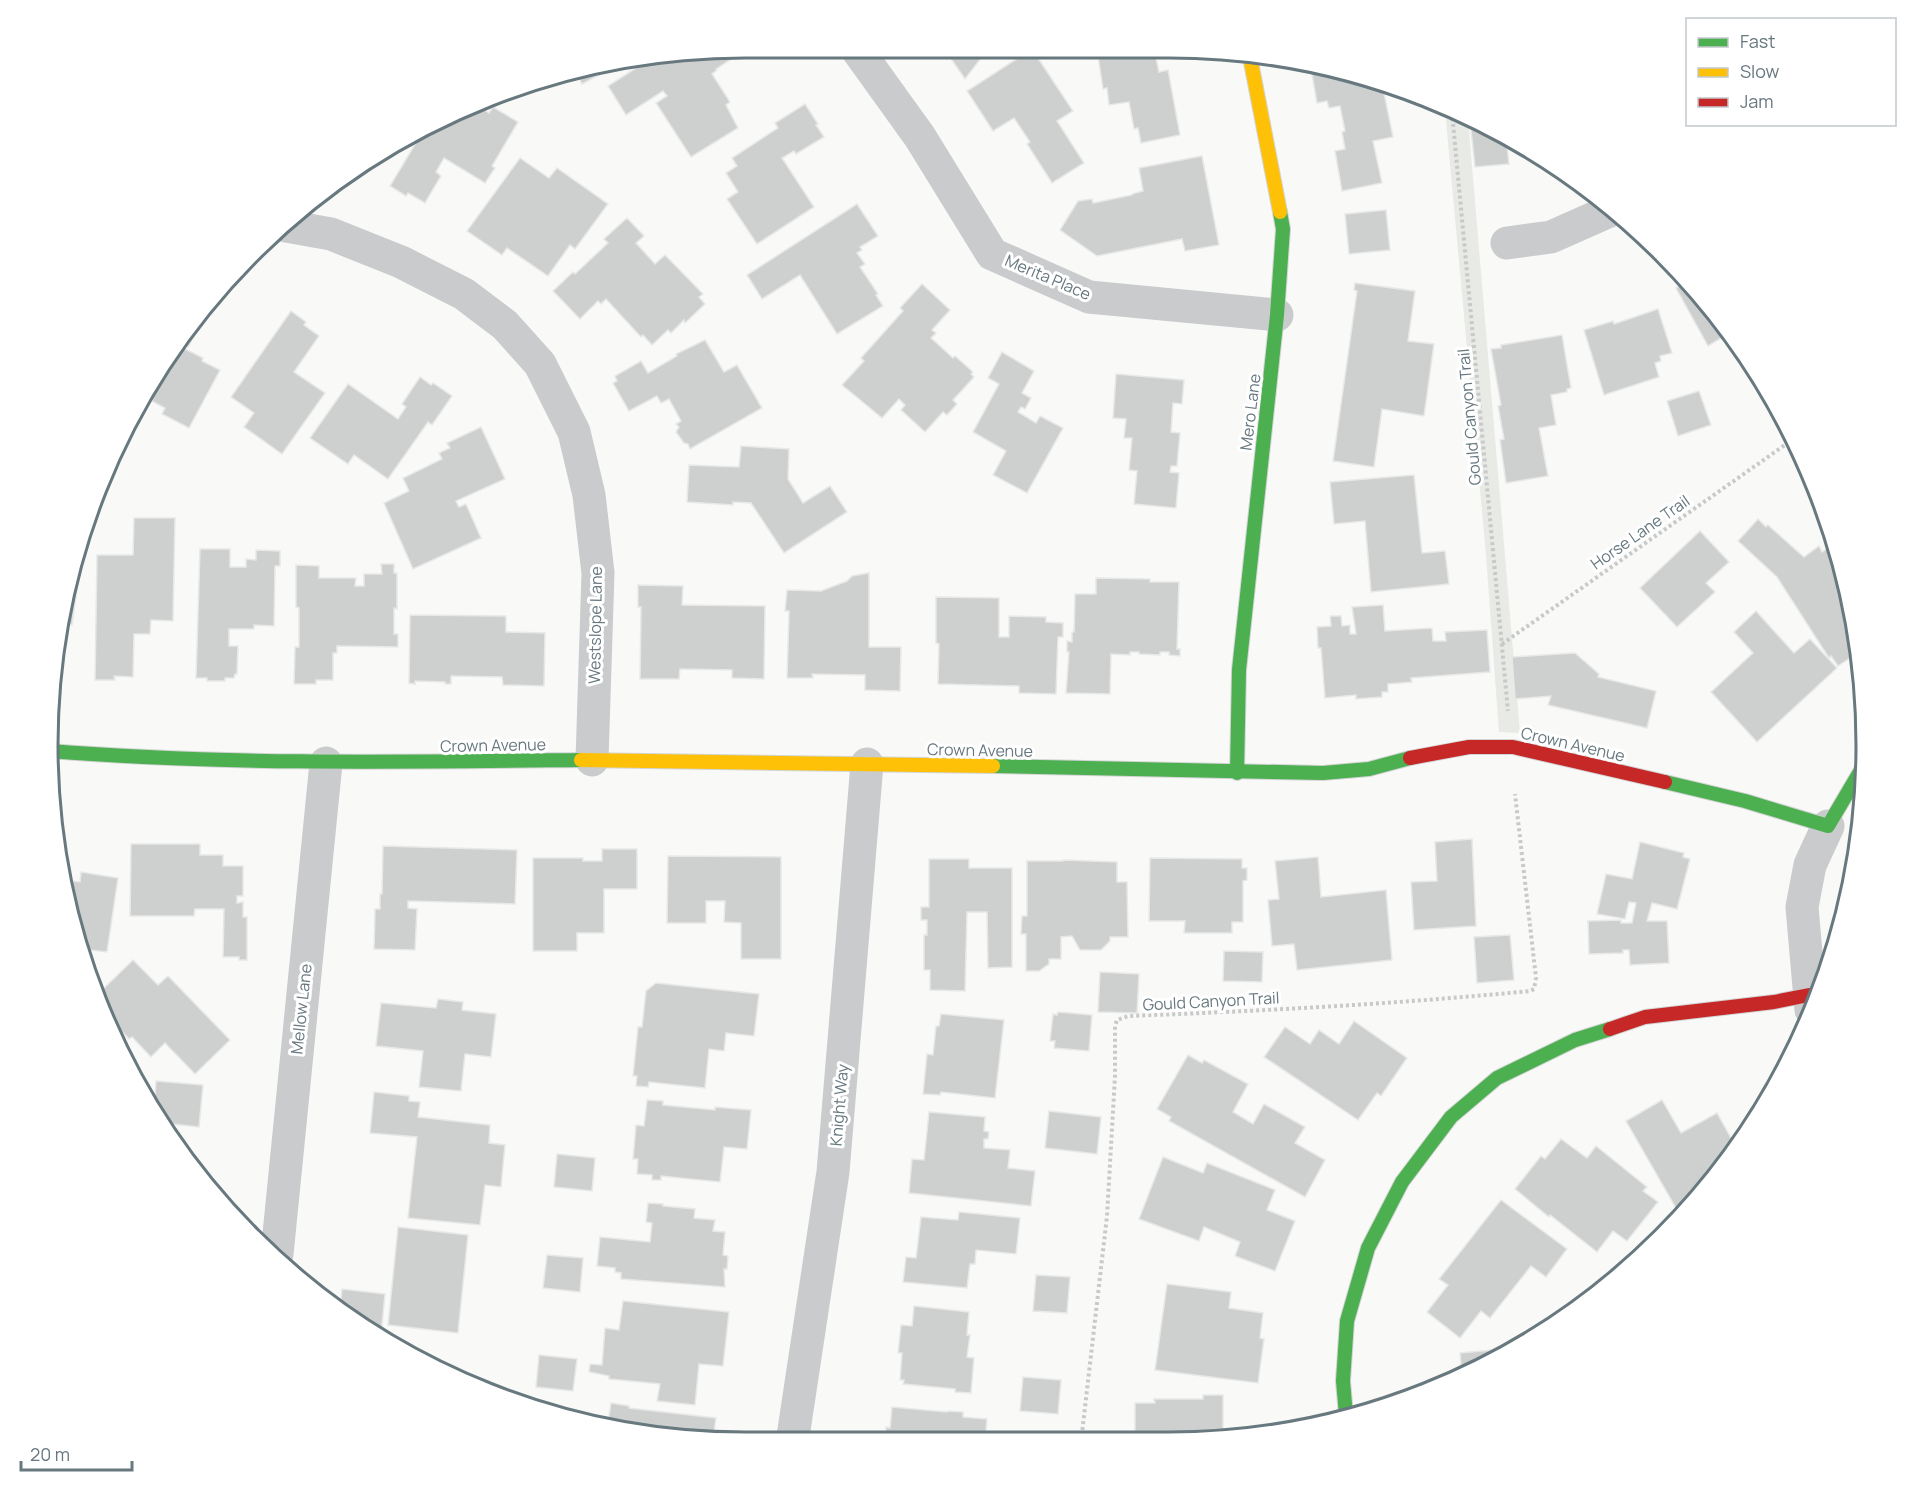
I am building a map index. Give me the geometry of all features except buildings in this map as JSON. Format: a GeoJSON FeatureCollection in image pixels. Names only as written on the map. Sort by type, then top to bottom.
{"type":"FeatureCollection","features":[{"type":"Feature","properties":{"kind":"street","name":"Merita Place"},"geometry":{"type":"LineString","coordinates":[[863,58],[920,137],[992,254],[1089,297],[1277,315]]}},
{"type":"Feature","properties":{"kind":"street","name":"Mero Lane"},"geometry":{"type":"LineString","coordinates":[[1237,773],[1239,670],[1277,315],[1282,229],[1271,159],[1251,63]]}},
{"type":"Feature","properties":{"kind":"street"},"geometry":{"type":"LineString","coordinates":[[1507,243],[1551,237],[1603,214]]}},
{"type":"Feature","properties":{"kind":"street","name":"Westslope Lane"},"geometry":{"type":"LineString","coordinates":[[295,228],[331,234],[401,262],[464,294],[505,325],[540,364],[574,432],[589,495],[598,573],[592,760]]}},
{"type":"Feature","properties":{"kind":"street","name":"Crown Avenue"},"geometry":{"type":"LineString","coordinates":[[58,752],[135,758],[326,764],[592,760],[1323,773],[1368,769],[1415,756],[1469,747],[1513,747],[1745,801],[1828,826]]}},
{"type":"Feature","properties":{"kind":"street","name":"Mellow Lane"},"geometry":{"type":"LineString","coordinates":[[278,1248],[326,764]]}},
{"type":"Feature","properties":{"kind":"street","name":"Knight Way"},"geometry":{"type":"LineString","coordinates":[[794,1432],[833,1172],[867,764]]}},
{"type":"Feature","properties":{"kind":"street"},"geometry":{"type":"LineString","coordinates":[[1809,992],[1802,907],[1810,865],[1828,826],[1854,781]]}},
{"type":"Feature","properties":{"kind":"street"},"geometry":{"type":"LineString","coordinates":[[1345,1409],[1343,1381],[1347,1322],[1368,1248],[1402,1182],[1451,1117],[1497,1078],[1575,1040],[1645,1017],[1773,1002],[1805,1002]]}},
{"type":"Feature","properties":{"kind":"path","name":"Gould Canyon Trail"},"geometry":{"type":"LineString","coordinates":[[1453,121],[1509,721]]}},
{"type":"Feature","properties":{"kind":"path","name":"Horse Lane Trail"},"geometry":{"type":"LineString","coordinates":[[1502,644],[1786,444]]}},
{"type":"Feature","properties":{"kind":"path","name":"Gould Canyon Trail"},"geometry":{"type":"LineString","coordinates":[[1082,1432],[1107,1216],[1117,1020],[1128,1016],[1305,1008],[1465,997],[1534,989],[1536,978],[1515,794]]}},
{"type":"Feature","properties":{"kind":"shaded area"},"geometry":{"type":"Polygon","coordinates":[[[1446,117],[1469,128],[1520,733],[1499,732],[1486,555],[1446,117]]]}},
{"type":"Feature","properties":{"kind":"traffic: fast"},"geometry":{"type":"LineString","coordinates":[[1237,773],[1239,670],[1277,315],[1283,229],[1280,212]]}},
{"type":"Feature","properties":{"kind":"traffic: fast"},"geometry":{"type":"LineString","coordinates":[[58,752],[248,761],[581,760]]}},
{"type":"Feature","properties":{"kind":"traffic: fast"},"geometry":{"type":"LineString","coordinates":[[993,766],[1323,773],[1369,769],[1410,758]]}},
{"type":"Feature","properties":{"kind":"traffic: fast"},"geometry":{"type":"LineString","coordinates":[[1665,782],[1745,801],[1828,826],[1854,781]]}},
{"type":"Feature","properties":{"kind":"traffic: fast"},"geometry":{"type":"LineString","coordinates":[[1345,1409],[1343,1381],[1347,1321],[1368,1248],[1402,1182],[1451,1117],[1497,1078],[1575,1040],[1610,1029]]}},
{"type":"Feature","properties":{"kind":"traffic: slow"},"geometry":{"type":"LineString","coordinates":[[1251,63],[1280,212]]}},
{"type":"Feature","properties":{"kind":"traffic: slow"},"geometry":{"type":"LineString","coordinates":[[581,760],[993,766]]}},
{"type":"Feature","properties":{"kind":"traffic: jam"},"geometry":{"type":"LineString","coordinates":[[1410,758],[1469,747],[1513,747],[1665,782]]}},
{"type":"Feature","properties":{"kind":"traffic: jam"},"geometry":{"type":"LineString","coordinates":[[1610,1029],[1645,1017],[1774,1002],[1808,995]]}}]}
